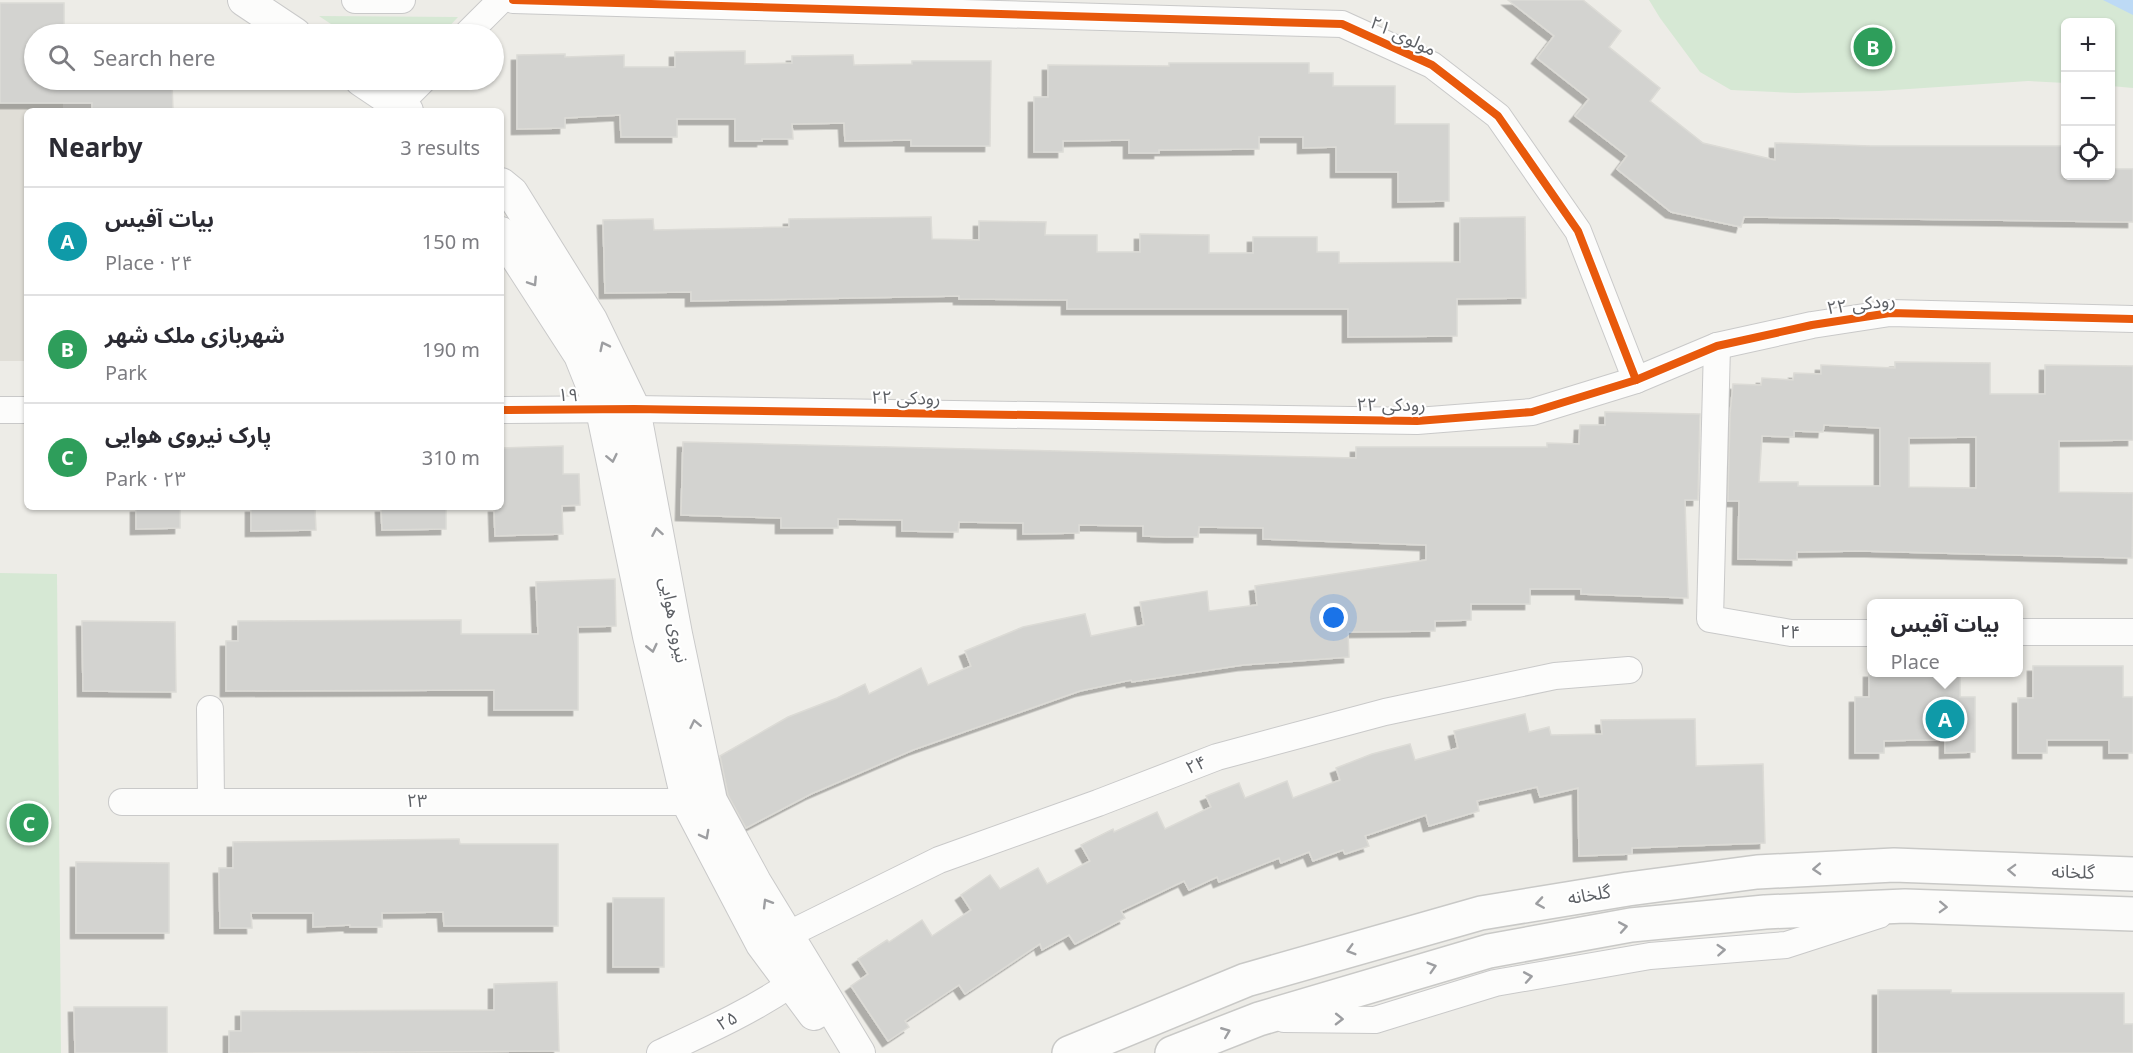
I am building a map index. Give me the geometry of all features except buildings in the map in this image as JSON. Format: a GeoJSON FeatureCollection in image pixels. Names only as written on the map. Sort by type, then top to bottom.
{"type":"FeatureCollection","features":[{"type":"Feature","properties":{"kind":"main road","name":"گلخانه"},"geometry":{"type":"LineString","coordinates":[[1069,1053],[1246,980],[1481,912],[1757,872],[1894,865],[2133,874]]}},
{"type":"Feature","properties":{"kind":"main road","name":"گلخانه"},"geometry":{"type":"LineString","coordinates":[[1172,1053],[1259,1018],[1489,951],[1630,925],[1765,912],[1905,906],[2133,914]]}},
{"type":"Feature","properties":{"kind":"street"},"geometry":{"type":"LineString","coordinates":[[244,0],[280,24]]}},
{"type":"Feature","properties":{"kind":"street"},"geometry":{"type":"LineString","coordinates":[[355,0],[402,0]]}},
{"type":"Feature","properties":{"kind":"street"},"geometry":{"type":"LineString","coordinates":[[477,24],[501,0]]}},
{"type":"Feature","properties":{"kind":"street","name":"مولوی ۲۱"},"geometry":{"type":"LineString","coordinates":[[513,0],[1342,24],[1432,65],[1498,116],[1578,231],[1636,380]]}},
{"type":"Feature","properties":{"kind":"street"},"geometry":{"type":"LineString","coordinates":[[376,90],[403,108],[416,90]]}},
{"type":"Feature","properties":{"kind":"street","name":"نیروی هوایی"},"geometry":{"type":"LineString","coordinates":[[504,186],[512,193],[591,320],[634,409],[676,634],[700,802]]}},
{"type":"Feature","properties":{"kind":"street","name":"نیروی هوایی"},"geometry":{"type":"LineString","coordinates":[[504,238],[580,355],[602,410],[650,636],[700,802],[755,882],[791,984],[804,999],[838,1053]]}},
{"type":"Feature","properties":{"kind":"street","name":"رودکی ۲۲"},"geometry":{"type":"LineString","coordinates":[[634,409],[1417,421],[1532,412],[1636,380],[1717,346],[1812,325],[1890,313],[2133,319]]}},
{"type":"Feature","properties":{"kind":"street","name":"۲۴"},"geometry":{"type":"LineString","coordinates":[[1717,346],[1710,619],[1791,633],[1867,633]]}},
{"type":"Feature","properties":{"kind":"street","name":"۱۹"},"geometry":{"type":"LineString","coordinates":[[504,410],[634,409]]}},
{"type":"Feature","properties":{"kind":"street"},"geometry":{"type":"LineString","coordinates":[[0,410],[24,410]]}},
{"type":"Feature","properties":{"kind":"street"},"geometry":{"type":"LineString","coordinates":[[2023,633],[2133,632]]}},
{"type":"Feature","properties":{"kind":"street","name":"۲۴"},"geometry":{"type":"LineString","coordinates":[[775,940],[939,860],[1098,803],[1216,757],[1386,712],[1555,676],[1629,670]]}},
{"type":"Feature","properties":{"kind":"street"},"geometry":{"type":"LineString","coordinates":[[210,709],[211,800]]}},
{"type":"Feature","properties":{"kind":"street","name":"۲۳"},"geometry":{"type":"LineString","coordinates":[[122,802],[211,800],[700,802]]}},
{"type":"Feature","properties":{"kind":"street","name":"نیروی هوایی"},"geometry":{"type":"LineString","coordinates":[[775,940],[859,1053]]}},
{"type":"Feature","properties":{"kind":"street","name":"۲۵"},"geometry":{"type":"LineString","coordinates":[[660,1053],[750,1009],[791,984]]}},
{"type":"Feature","properties":{"kind":"shaded area"},"geometry":{"type":"Polygon","coordinates":[[[0,3],[64,3],[64,24],[24,24],[24,90],[63,90],[63,108],[24,108],[24,361],[0,361],[0,3]]]}},
{"type":"Feature","properties":{"kind":"green space"},"geometry":{"type":"Polygon","coordinates":[[[1649,0],[2133,0],[2133,88],[2115,86],[2115,18],[2061,18],[2061,83],[2028,81],[1879,91],[1796,93],[1731,90],[1700,72],[1649,0]]]}},
{"type":"Feature","properties":{"kind":"green space"},"geometry":{"type":"Polygon","coordinates":[[[319,16],[458,17],[451,24],[331,24],[319,16]]]}},
{"type":"Feature","properties":{"kind":"green space"},"geometry":{"type":"Polygon","coordinates":[[[0,573],[57,574],[61,1053],[0,1053],[0,573]]]}},
{"type":"Feature","properties":{"kind":"water"},"geometry":{"type":"Polygon","coordinates":[[[2103,0],[2133,0],[2133,15],[2103,0]]]}},
{"type":"Feature","properties":{"kind":"cycle path"},"geometry":{"type":"LineString","coordinates":[[513,0],[1342,24],[1432,65],[1498,116],[1578,231],[1636,380]]}},
{"type":"Feature","properties":{"kind":"cycle path"},"geometry":{"type":"LineString","coordinates":[[504,410],[634,409],[1417,421],[1532,412],[1636,380],[1717,346],[1812,325],[1890,313],[2133,319]]}},
{"type":"Feature","properties":{"kind":"place","name":"شهربازی ملک شهر"},"geometry":{"type":"Point","coordinates":[1873,47]}},
{"type":"Feature","properties":{"kind":"place","name":"بیات آفیس"},"geometry":{"type":"Point","coordinates":[1945,719]}},
{"type":"Feature","properties":{"kind":"place","name":"پارک نیروی هوایی"},"geometry":{"type":"Point","coordinates":[29,823]}}]}
